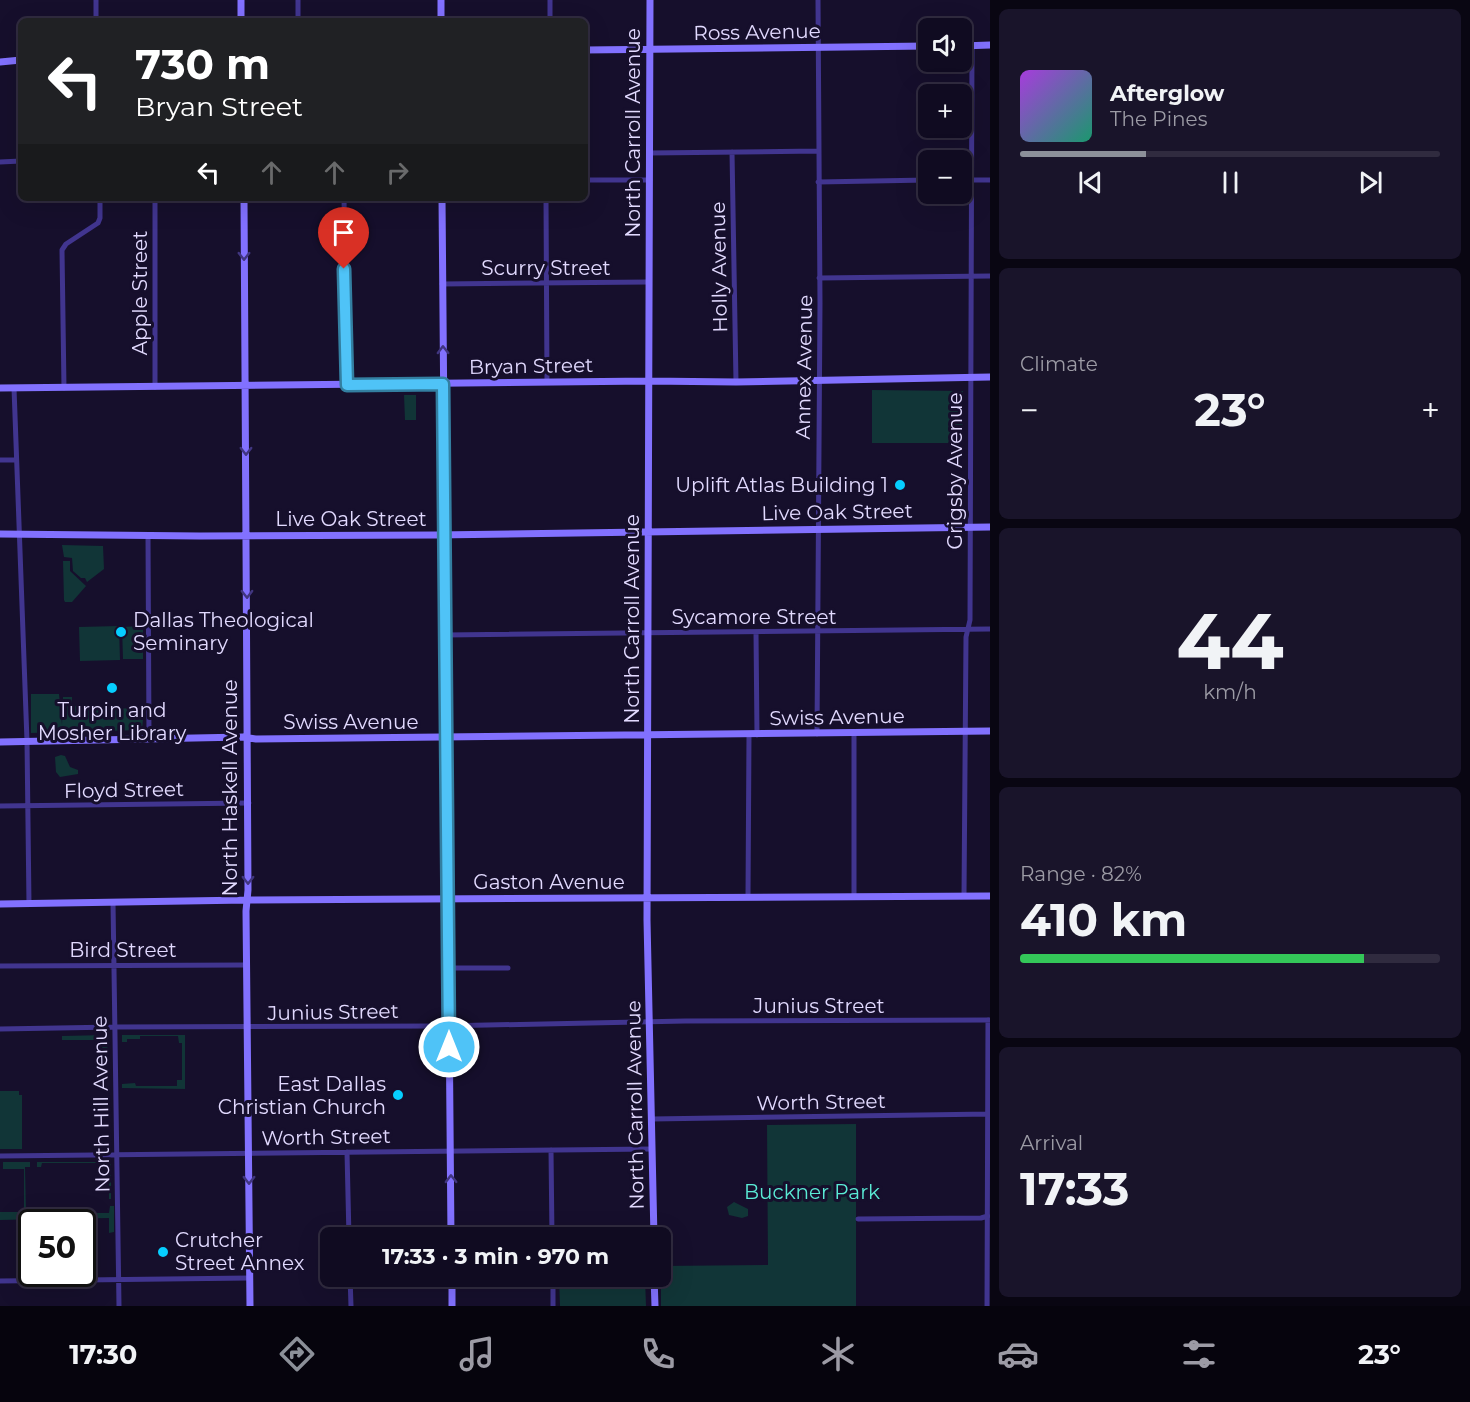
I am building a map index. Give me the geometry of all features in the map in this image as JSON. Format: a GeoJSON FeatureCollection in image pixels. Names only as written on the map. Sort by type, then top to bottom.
{"type":"FeatureCollection","features":[{"type":"Feature","properties":{"kind":"street"},"geometry":{"type":"LineString","coordinates":[[96,0],[96,18]]}},
{"type":"Feature","properties":{"kind":"street"},"geometry":{"type":"LineString","coordinates":[[241,0],[241,18]]}},
{"type":"Feature","properties":{"kind":"street"},"geometry":{"type":"LineString","coordinates":[[298,0],[298,18]]}},
{"type":"Feature","properties":{"kind":"street"},"geometry":{"type":"LineString","coordinates":[[441,0],[441,18]]}},
{"type":"Feature","properties":{"kind":"street"},"geometry":{"type":"LineString","coordinates":[[550,0],[550,18]]}},
{"type":"Feature","properties":{"kind":"street","name":"North Carroll Avenue"},"geometry":{"type":"LineString","coordinates":[[650,0],[648,898],[654,1227]]}},
{"type":"Feature","properties":{"kind":"street","name":"Annex Avenue"},"geometry":{"type":"LineString","coordinates":[[817,734],[818,0]]}},
{"type":"Feature","properties":{"kind":"street"},"geometry":{"type":"LineString","coordinates":[[972,46],[990,45]]}},
{"type":"Feature","properties":{"kind":"street","name":"Ross Avenue"},"geometry":{"type":"LineString","coordinates":[[588,50],[918,46]]}},
{"type":"Feature","properties":{"kind":"street"},"geometry":{"type":"LineString","coordinates":[[0,62],[18,60]]}},
{"type":"Feature","properties":{"kind":"street","name":"Grigsby Avenue"},"geometry":{"type":"LineString","coordinates":[[971,150],[972,72]]}},
{"type":"Feature","properties":{"kind":"street","name":"Holly Avenue"},"geometry":{"type":"LineString","coordinates":[[732,152],[736,382]]}},
{"type":"Feature","properties":{"kind":"street"},"geometry":{"type":"LineString","coordinates":[[650,153],[818,152]]}},
{"type":"Feature","properties":{"kind":"street"},"geometry":{"type":"LineString","coordinates":[[0,162],[18,161]]}},
{"type":"Feature","properties":{"kind":"street"},"geometry":{"type":"LineString","coordinates":[[588,180],[650,180]]}},
{"type":"Feature","properties":{"kind":"street"},"geometry":{"type":"LineString","coordinates":[[818,182],[918,180]]}},
{"type":"Feature","properties":{"kind":"street"},"geometry":{"type":"LineString","coordinates":[[972,180],[990,180]]}},
{"type":"Feature","properties":{"kind":"street"},"geometry":{"type":"LineString","coordinates":[[64,388],[62,250],[66,244],[98,223],[100,201]]}},
{"type":"Feature","properties":{"kind":"street","name":"Apple Street"},"geometry":{"type":"LineString","coordinates":[[155,201],[155,387]]}},
{"type":"Feature","properties":{"kind":"street","name":"North Haskell Avenue"},"geometry":{"type":"LineString","coordinates":[[244,201],[249,738],[246,964],[250,1306]]}},
{"type":"Feature","properties":{"kind":"street"},"geometry":{"type":"LineString","coordinates":[[344,201],[347,385]]}},
{"type":"Feature","properties":{"kind":"street"},"geometry":{"type":"LineString","coordinates":[[442,201],[451,1227]]}},
{"type":"Feature","properties":{"kind":"street"},"geometry":{"type":"LineString","coordinates":[[546,201],[547,382]]}},
{"type":"Feature","properties":{"kind":"street","name":"Grigsby Avenue"},"geometry":{"type":"LineString","coordinates":[[964,896],[966,637],[970,620],[971,204]]}},
{"type":"Feature","properties":{"kind":"street"},"geometry":{"type":"LineString","coordinates":[[819,278],[990,276]]}},
{"type":"Feature","properties":{"kind":"street","name":"Scurry Street"},"geometry":{"type":"LineString","coordinates":[[442,284],[649,282]]}},
{"type":"Feature","properties":{"kind":"street","name":"Bryan Street"},"geometry":{"type":"LineString","coordinates":[[0,388],[736,382],[990,377]]}},
{"type":"Feature","properties":{"kind":"street"},"geometry":{"type":"LineString","coordinates":[[14,388],[27,741],[29,904]]}},
{"type":"Feature","properties":{"kind":"street"},"geometry":{"type":"LineString","coordinates":[[0,460],[16,460]]}},
{"type":"Feature","properties":{"kind":"street","name":"Live Oak Street"},"geometry":{"type":"LineString","coordinates":[[0,534],[445,535],[990,527]]}},
{"type":"Feature","properties":{"kind":"street"},"geometry":{"type":"LineString","coordinates":[[148,535],[149,739]]}},
{"type":"Feature","properties":{"kind":"street","name":"Sycamore Street"},"geometry":{"type":"LineString","coordinates":[[445,635],[990,629]]}},
{"type":"Feature","properties":{"kind":"street"},"geometry":{"type":"LineString","coordinates":[[748,897],[756,632]]}},
{"type":"Feature","properties":{"kind":"street","name":"Swiss Avenue"},"geometry":{"type":"LineString","coordinates":[[0,742],[990,731]]}},
{"type":"Feature","properties":{"kind":"street"},"geometry":{"type":"LineString","coordinates":[[854,734],[854,897]]}},
{"type":"Feature","properties":{"kind":"street","name":"Floyd Street"},"geometry":{"type":"LineString","coordinates":[[0,807],[249,803]]}},
{"type":"Feature","properties":{"kind":"street","name":"Gaston Avenue"},"geometry":{"type":"LineString","coordinates":[[0,904],[247,900],[990,896]]}},
{"type":"Feature","properties":{"kind":"street","name":"North Hill Avenue"},"geometry":{"type":"LineString","coordinates":[[113,902],[118,1306]]}},
{"type":"Feature","properties":{"kind":"street","name":"Bird Street"},"geometry":{"type":"LineString","coordinates":[[0,966],[246,964]]}},
{"type":"Feature","properties":{"kind":"street"},"geometry":{"type":"LineString","coordinates":[[448,968],[508,968]]}},
{"type":"Feature","properties":{"kind":"street"},"geometry":{"type":"LineString","coordinates":[[987,1306],[989,1020]]}},
{"type":"Feature","properties":{"kind":"street","name":"Junius Street"},"geometry":{"type":"LineString","coordinates":[[0,1029],[989,1020]]}},
{"type":"Feature","properties":{"kind":"street","name":"Worth Street"},"geometry":{"type":"LineString","coordinates":[[652,1119],[989,1114]]}},
{"type":"Feature","properties":{"kind":"street","name":"Worth Street"},"geometry":{"type":"LineString","coordinates":[[0,1156],[652,1149]]}},
{"type":"Feature","properties":{"kind":"street"},"geometry":{"type":"LineString","coordinates":[[551,1150],[552,1227]]}},
{"type":"Feature","properties":{"kind":"street"},"geometry":{"type":"LineString","coordinates":[[347,1152],[349,1227]]}},
{"type":"Feature","properties":{"kind":"street"},"geometry":{"type":"LineString","coordinates":[[858,1219],[989,1216]]}},
{"type":"Feature","properties":{"kind":"street"},"geometry":{"type":"LineString","coordinates":[[0,1281],[249,1278]]}},
{"type":"Feature","properties":{"kind":"street"},"geometry":{"type":"LineString","coordinates":[[350,1287],[351,1306]]}},
{"type":"Feature","properties":{"kind":"street"},"geometry":{"type":"LineString","coordinates":[[452,1287],[452,1306]]}},
{"type":"Feature","properties":{"kind":"street"},"geometry":{"type":"LineString","coordinates":[[553,1287],[553,1306]]}},
{"type":"Feature","properties":{"kind":"street"},"geometry":{"type":"LineString","coordinates":[[654,1287],[654,1306]]}},
{"type":"Feature","properties":{"kind":"green space"},"geometry":{"type":"Polygon","coordinates":[[[872,390],[963,391],[962,443],[872,443],[872,390]]]}},
{"type":"Feature","properties":{"kind":"green space"},"geometry":{"type":"Polygon","coordinates":[[[404,395],[416,395],[416,420],[405,420],[404,395]]]}},
{"type":"Feature","properties":{"kind":"green space"},"geometry":{"type":"Polygon","coordinates":[[[62,545],[103,546],[104,569],[87,582],[85,578],[81,578],[73,571],[72,558],[64,557],[62,545]]]}},
{"type":"Feature","properties":{"kind":"green space"},"geometry":{"type":"Polygon","coordinates":[[[63,561],[70,561],[70,571],[86,586],[72,602],[64,600],[63,561]]]}},
{"type":"Feature","properties":{"kind":"green space"},"geometry":{"type":"Polygon","coordinates":[[[119,626],[120,660],[80,661],[79,627],[119,626]]]}},
{"type":"Feature","properties":{"kind":"green space"},"geometry":{"type":"Polygon","coordinates":[[[143,626],[143,659],[123,659],[122,627],[143,626]]]}},
{"type":"Feature","properties":{"kind":"green space"},"geometry":{"type":"Polygon","coordinates":[[[31,694],[59,694],[62,725],[63,697],[72,697],[72,706],[93,705],[93,709],[144,708],[142,730],[31,733],[31,694]]]}},
{"type":"Feature","properties":{"kind":"green space"},"geometry":{"type":"Polygon","coordinates":[[[65,756],[70,767],[78,770],[78,774],[60,777],[56,772],[55,757],[65,756]]]}},
{"type":"Feature","properties":{"kind":"green space"},"geometry":{"type":"Polygon","coordinates":[[[107,1035],[108,1062],[103,1062],[102,1040],[62,1040],[62,1036],[107,1035]]]}},
{"type":"Feature","properties":{"kind":"green space"},"geometry":{"type":"Polygon","coordinates":[[[122,1035],[185,1035],[185,1089],[122,1088],[122,1084],[135,1083],[136,1086],[177,1086],[177,1080],[182,1080],[182,1043],[179,1043],[178,1036],[140,1036],[140,1039],[127,1039],[127,1042],[122,1042],[122,1035]]]}},
{"type":"Feature","properties":{"kind":"green space"},"geometry":{"type":"Polygon","coordinates":[[[0,1091],[19,1091],[19,1095],[22,1095],[22,1149],[0,1149],[0,1091]]]}},
{"type":"Feature","properties":{"kind":"green space","name":"Buckner Park"},"geometry":{"type":"Polygon","coordinates":[[[856,1124],[856,1306],[661,1306],[661,1287],[671,1287],[671,1266],[768,1265],[767,1125],[856,1124]]]}},
{"type":"Feature","properties":{"kind":"green space"},"geometry":{"type":"Polygon","coordinates":[[[3,1162],[30,1162],[30,1167],[25,1167],[26,1209],[24,1209],[24,1169],[3,1169],[3,1162]]]}},
{"type":"Feature","properties":{"kind":"green space"},"geometry":{"type":"Polygon","coordinates":[[[37,1162],[109,1162],[111,1164],[111,1199],[109,1199],[109,1168],[104,1167],[104,1163],[42,1163],[41,1167],[37,1167],[37,1162]]]}},
{"type":"Feature","properties":{"kind":"green space"},"geometry":{"type":"Polygon","coordinates":[[[734,1202],[748,1209],[748,1216],[742,1218],[729,1215],[727,1207],[734,1202]]]}},
{"type":"Feature","properties":{"kind":"green space"},"geometry":{"type":"Polygon","coordinates":[[[110,1206],[114,1206],[114,1232],[109,1233],[109,1218],[96,1218],[96,1213],[109,1213],[110,1206]]]}},
{"type":"Feature","properties":{"kind":"green space"},"geometry":{"type":"Polygon","coordinates":[[[0,1212],[18,1212],[18,1220],[0,1220],[0,1212]]]}},
{"type":"Feature","properties":{"kind":"green space"},"geometry":{"type":"Polygon","coordinates":[[[559,1287],[645,1287],[646,1306],[560,1306],[559,1287]]]}},
{"type":"Feature","properties":{"kind":"place","name":"Uplift Atlas Building 1"},"geometry":{"type":"Point","coordinates":[900,485]}},
{"type":"Feature","properties":{"kind":"place","name":"Dallas Theological Seminary"},"geometry":{"type":"Point","coordinates":[121,632]}},
{"type":"Feature","properties":{"kind":"place","name":"Turpin and Mosher Library"},"geometry":{"type":"Point","coordinates":[112,688]}},
{"type":"Feature","properties":{"kind":"place","name":"East Dallas Christian Church"},"geometry":{"type":"Point","coordinates":[398,1095]}},
{"type":"Feature","properties":{"kind":"place","name":"Crutcher Street Annex"},"geometry":{"type":"Point","coordinates":[163,1252]}},
{"type":"Feature","properties":{"kind":"route"},"geometry":{"type":"LineString","coordinates":[[344,269],[347,385],[443,384],[449,1047]]}}]}
